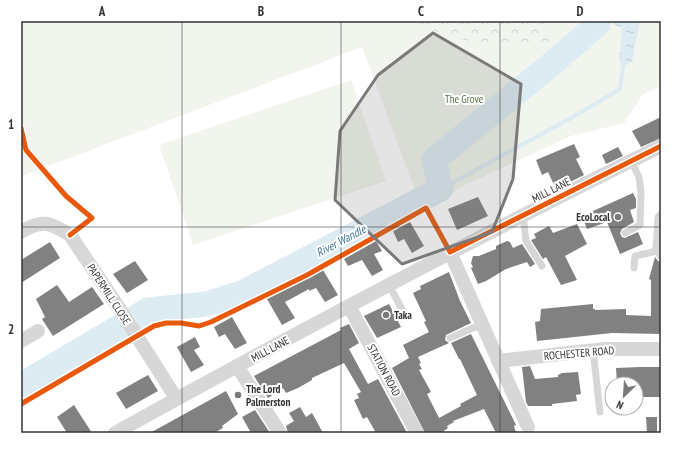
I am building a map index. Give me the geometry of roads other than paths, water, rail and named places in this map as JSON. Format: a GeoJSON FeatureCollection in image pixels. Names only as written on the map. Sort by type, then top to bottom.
{"type":"FeatureCollection","features":[{"type":"Feature","properties":{"kind":"street","name":"MILL LANE"},"geometry":{"type":"LineString","coordinates":[[115,433],[131,430],[176,398],[450,252],[661,146]]}},
{"type":"Feature","properties":{"kind":"street","name":"PAPERMILL CLOSE"},"geometry":{"type":"LineString","coordinates":[[21,232],[32,225],[44,223],[59,228],[70,235],[120,308],[176,398]]}},
{"type":"Feature","properties":{"kind":"street"},"geometry":{"type":"LineString","coordinates":[[450,252],[529,430]]}},
{"type":"Feature","properties":{"kind":"street","name":"STATION ROAD"},"geometry":{"type":"LineString","coordinates":[[349,306],[417,433]]}},
{"type":"Feature","properties":{"kind":"street"},"geometry":{"type":"LineString","coordinates":[[21,341],[38,331]]}},
{"type":"Feature","properties":{"kind":"street","name":"ROCHESTER ROAD"},"geometry":{"type":"LineString","coordinates":[[498,361],[605,349],[661,349]]}},
{"type":"Feature","properties":{"kind":"street"},"geometry":{"type":"LineString","coordinates":[[237,366],[280,433]]}},
{"type":"Feature","properties":{"kind":"lane"},"geometry":{"type":"LineString","coordinates":[[625,233],[640,225],[641,193],[639,177],[631,161]]}},
{"type":"Feature","properties":{"kind":"lane"},"geometry":{"type":"LineString","coordinates":[[426,208],[450,252]]}},
{"type":"Feature","properties":{"kind":"lane"},"geometry":{"type":"LineString","coordinates":[[634,268],[635,256],[659,254],[656,249],[658,217],[661,214]]}},
{"type":"Feature","properties":{"kind":"lane"},"geometry":{"type":"LineString","coordinates":[[523,215],[526,241],[542,266]]}},
{"type":"Feature","properties":{"kind":"lane"},"geometry":{"type":"LineString","coordinates":[[389,285],[405,315]]}},
{"type":"Feature","properties":{"kind":"lane"},"geometry":{"type":"LineString","coordinates":[[450,338],[482,324]]}},
{"type":"Feature","properties":{"kind":"lane"},"geometry":{"type":"LineString","coordinates":[[594,350],[600,412]]}},
{"type":"Feature","properties":{"kind":"water"},"geometry":{"type":"Polygon","coordinates":[[[597,21],[640,21],[632,61],[623,67],[619,60],[622,29],[611,22],[606,27],[598,24],[597,21]]]}},
{"type":"Feature","properties":{"kind":"waterway","name":"River Wandle"},"geometry":{"type":"LineString","coordinates":[[21,385],[148,310],[206,304],[242,293],[441,189],[434,160],[598,24]]}},
{"type":"Feature","properties":{"kind":"waterway"},"geometry":{"type":"LineString","coordinates":[[441,189],[580,113],[620,89],[623,67]]}},
{"type":"Feature","properties":{"kind":"place","name":"EcoLocal"},"geometry":{"type":"Point","coordinates":[618,217]}},
{"type":"Feature","properties":{"kind":"place","name":"Taka"},"geometry":{"type":"Point","coordinates":[386,315]}},
{"type":"Feature","properties":{"kind":"place","name":"The Lord Palmerston"},"geometry":{"type":"Point","coordinates":[238,395]}},
{"type":"Feature","properties":{"kind":"park label","name":"The Grove"},"geometry":{"type":"Point","coordinates":[464,99]}}]}
